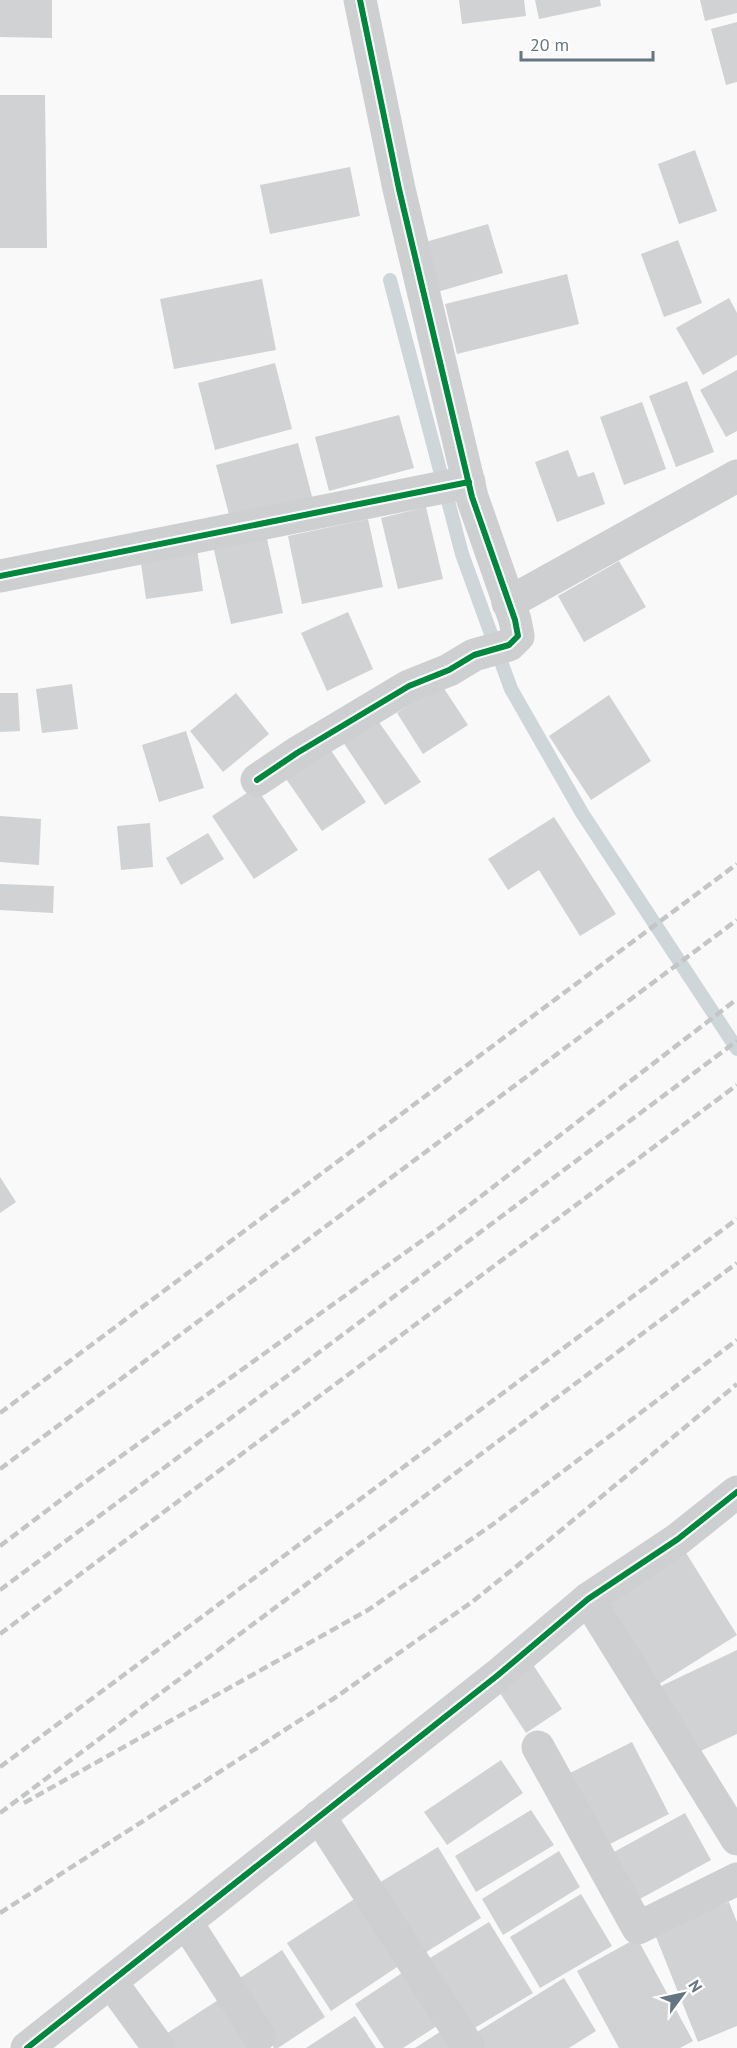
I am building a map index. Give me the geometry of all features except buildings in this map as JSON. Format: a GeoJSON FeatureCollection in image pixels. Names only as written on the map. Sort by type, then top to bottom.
{"type":"FeatureCollection","features":[{"type":"Feature","properties":{"kind":"street"},"geometry":{"type":"LineString","coordinates":[[256,780],[409,686],[449,670],[474,655],[509,645],[518,636],[515,620],[467,482],[399,189],[360,0]]}},
{"type":"Feature","properties":{"kind":"street"},"geometry":{"type":"LineString","coordinates":[[508,603],[737,476]]}},
{"type":"Feature","properties":{"kind":"street"},"geometry":{"type":"LineString","coordinates":[[0,576],[467,482]]}},
{"type":"Feature","properties":{"kind":"street"},"geometry":{"type":"LineString","coordinates":[[27,2048],[498,1676],[588,1599],[678,1539],[737,1492]]}},
{"type":"Feature","properties":{"kind":"street"},"geometry":{"type":"LineString","coordinates":[[588,1599],[737,1839]]}},
{"type":"Feature","properties":{"kind":"street"},"geometry":{"type":"LineString","coordinates":[[538,1747],[638,1928],[737,1879]]}},
{"type":"Feature","properties":{"kind":"street"},"geometry":{"type":"LineString","coordinates":[[320,1816],[469,2048]]}},
{"type":"Feature","properties":{"kind":"street"},"geometry":{"type":"LineString","coordinates":[[186,1922],[259,2036]]}},
{"type":"Feature","properties":{"kind":"street"},"geometry":{"type":"LineString","coordinates":[[111,1982],[159,2048]]}},
{"type":"Feature","properties":{"kind":"waterway"},"geometry":{"type":"LineString","coordinates":[[390,280],[462,554],[511,689],[582,813],[737,1049]]}},
{"type":"Feature","properties":{"kind":"railway"},"geometry":{"type":"LineString","coordinates":[[0,1413],[737,864]]}},
{"type":"Feature","properties":{"kind":"railway"},"geometry":{"type":"LineString","coordinates":[[0,1469],[737,920]]}},
{"type":"Feature","properties":{"kind":"railway"},"geometry":{"type":"LineString","coordinates":[[0,1546],[78,1487],[441,1227],[737,999]]}},
{"type":"Feature","properties":{"kind":"railway"},"geometry":{"type":"LineString","coordinates":[[0,1590],[737,1041]]}},
{"type":"Feature","properties":{"kind":"railway"},"geometry":{"type":"LineString","coordinates":[[0,1634],[737,1085]]}},
{"type":"Feature","properties":{"kind":"railway"},"geometry":{"type":"LineString","coordinates":[[0,1767],[737,1219]]}},
{"type":"Feature","properties":{"kind":"railway"},"geometry":{"type":"LineString","coordinates":[[0,1813],[737,1263]]}},
{"type":"Feature","properties":{"kind":"railway"},"geometry":{"type":"LineString","coordinates":[[24,1803],[368,1610],[492,1525],[737,1340]]}},
{"type":"Feature","properties":{"kind":"railway"},"geometry":{"type":"LineString","coordinates":[[0,1913],[336,1697],[472,1602],[737,1384]]}},
{"type":"Feature","properties":{"kind":"cycle path"},"geometry":{"type":"LineString","coordinates":[[257,780],[297,753],[409,686],[449,670],[474,655],[509,645],[518,636],[515,620],[472,497],[399,189],[360,0]]}},
{"type":"Feature","properties":{"kind":"cycle path"},"geometry":{"type":"LineString","coordinates":[[0,576],[469,482]]}},
{"type":"Feature","properties":{"kind":"cycle path"},"geometry":{"type":"LineString","coordinates":[[27,2048],[498,1675],[588,1599],[678,1539],[737,1492]]}}]}
